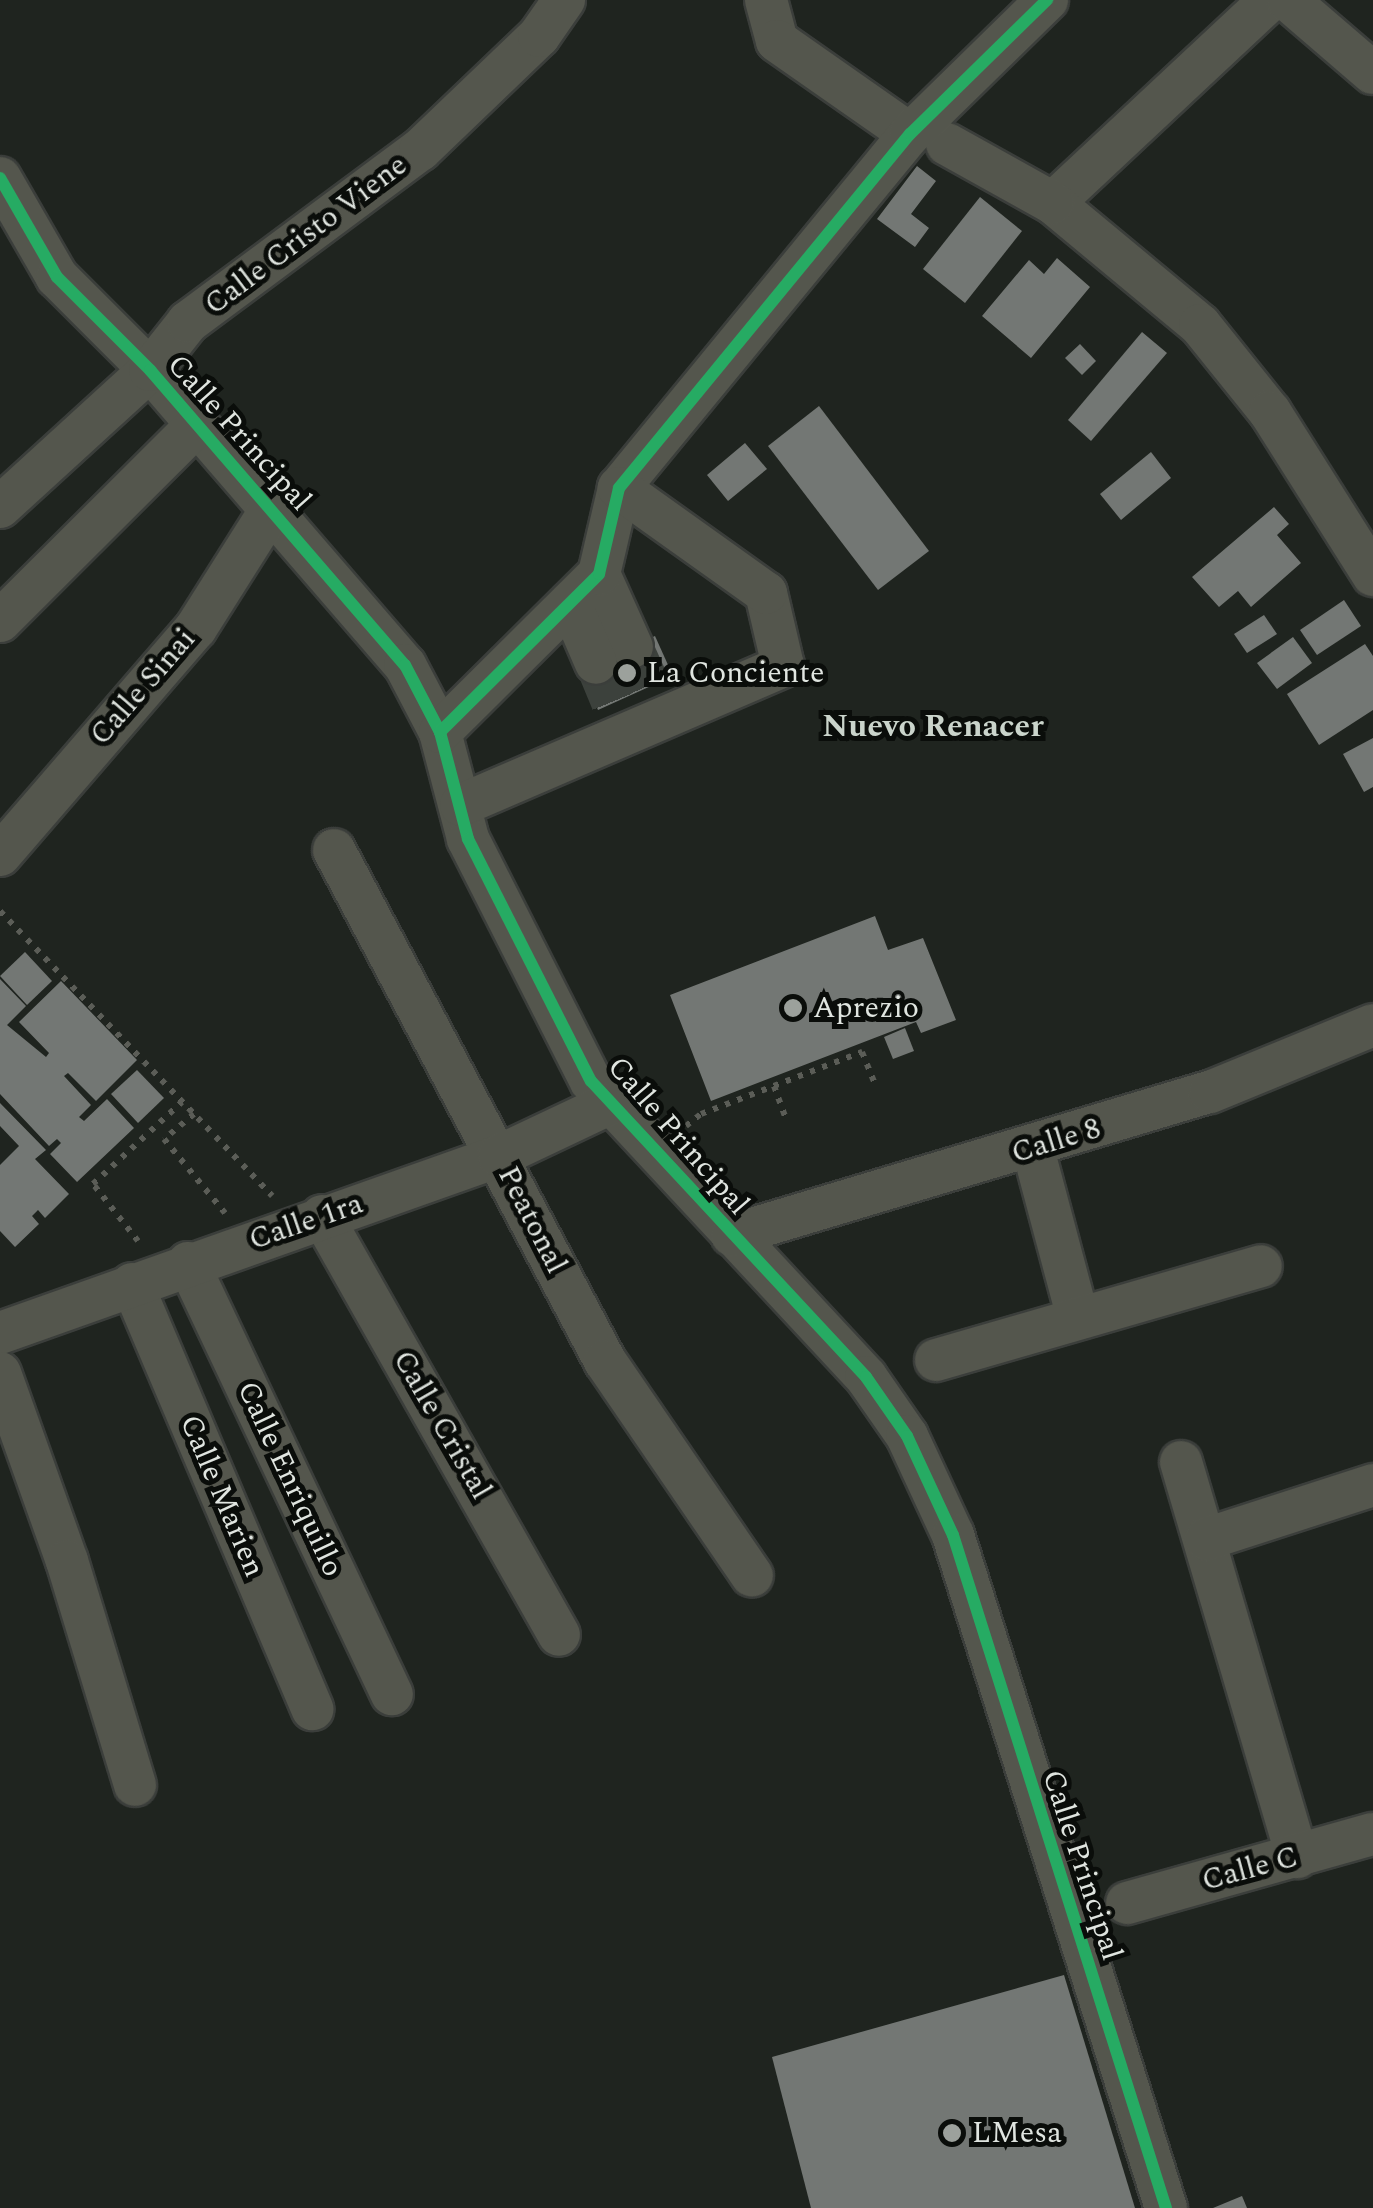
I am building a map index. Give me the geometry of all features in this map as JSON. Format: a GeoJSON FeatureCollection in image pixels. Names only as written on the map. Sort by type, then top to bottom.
{"type":"FeatureCollection","features":[{"type":"Feature","properties":{"kind":"street","name":"Calle Cristo Viene"},"geometry":{"type":"LineString","coordinates":[[0,507],[150,370],[188,322],[420,150],[539,36],[564,0]]}},
{"type":"Feature","properties":{"kind":"street"},"geometry":{"type":"LineString","coordinates":[[766,0],[777,41],[928,139],[1054,203],[1200,325],[1270,412],[1373,575]]}},
{"type":"Feature","properties":{"kind":"street"},"geometry":{"type":"LineString","coordinates":[[440,732],[585,589],[619,488],[1047,0]]}},
{"type":"Feature","properties":{"kind":"street"},"geometry":{"type":"LineString","coordinates":[[1054,203],[1270,0]]}},
{"type":"Feature","properties":{"kind":"street"},"geometry":{"type":"LineString","coordinates":[[1288,0],[1373,73]]}},
{"type":"Feature","properties":{"kind":"street","name":"Calle Principal"},"geometry":{"type":"LineString","coordinates":[[0,178],[10,225],[150,370],[405,664],[440,732],[468,839],[609,1104],[866,1376],[907,1436],[953,1535],[1166,2208]]}},
{"type":"Feature","properties":{"kind":"street"},"geometry":{"type":"LineString","coordinates":[[0,621],[198,424]]}},
{"type":"Feature","properties":{"kind":"street"},"geometry":{"type":"LineString","coordinates":[[461,804],[638,711],[783,666],[766,593],[619,488]]}},
{"type":"Feature","properties":{"kind":"street","name":"Calle Sinai"},"geometry":{"type":"LineString","coordinates":[[0,855],[196,628],[272,508]]}},
{"type":"Feature","properties":{"kind":"street"},"geometry":{"type":"LineString","coordinates":[[585,589],[614,655]]}},
{"type":"Feature","properties":{"kind":"street","name":"Peatonal"},"geometry":{"type":"LineString","coordinates":[[334,850],[604,1361],[752,1576]]}},
{"type":"Feature","properties":{"kind":"street","name":"Calle 8"},"geometry":{"type":"LineString","coordinates":[[732,1235],[1033,1150],[1210,1092],[1373,1026]]}},
{"type":"Feature","properties":{"kind":"street","name":"Calle 1ra"},"geometry":{"type":"LineString","coordinates":[[0,1333],[302,1211],[499,1156],[609,1104]]}},
{"type":"Feature","properties":{"kind":"street"},"geometry":{"type":"LineString","coordinates":[[1033,1150],[1078,1318]]}},
{"type":"Feature","properties":{"kind":"street","name":"Calle Cristal"},"geometry":{"type":"LineString","coordinates":[[302,1211],[559,1635]]}},
{"type":"Feature","properties":{"kind":"street"},"geometry":{"type":"LineString","coordinates":[[936,1360],[1261,1266]]}},
{"type":"Feature","properties":{"kind":"street","name":"Calle Enriquillo"},"geometry":{"type":"LineString","coordinates":[[157,1268],[392,1694]]}},
{"type":"Feature","properties":{"kind":"street","name":"Calle Marien"},"geometry":{"type":"LineString","coordinates":[[157,1268],[312,1709]]}},
{"type":"Feature","properties":{"kind":"street"},"geometry":{"type":"LineString","coordinates":[[0,1373],[67,1561],[134,1784]]}},
{"type":"Feature","properties":{"kind":"street"},"geometry":{"type":"LineString","coordinates":[[1181,1462],[1297,1857]]}},
{"type":"Feature","properties":{"kind":"street"},"geometry":{"type":"LineString","coordinates":[[1206,1539],[1373,1485]]}},
{"type":"Feature","properties":{"kind":"street","name":"Calle C"},"geometry":{"type":"LineString","coordinates":[[1126,1903],[1373,1834]]}},
{"type":"Feature","properties":{"kind":"path"},"geometry":{"type":"LineString","coordinates":[[0,911],[194,1114],[302,1211]]}},
{"type":"Feature","properties":{"kind":"path"},"geometry":{"type":"LineString","coordinates":[[654,1152],[701,1114],[862,1052],[875,1084]]}},
{"type":"Feature","properties":{"kind":"path"},"geometry":{"type":"LineString","coordinates":[[774,1086],[786,1119]]}},
{"type":"Feature","properties":{"kind":"path"},"geometry":{"type":"LineString","coordinates":[[157,1268],[93,1184],[182,1102]]}},
{"type":"Feature","properties":{"kind":"path"},"geometry":{"type":"LineString","coordinates":[[194,1114],[164,1138],[234,1224]]}},
{"type":"Feature","properties":{"kind":"building"},"geometry":{"type":"Polygon","coordinates":[[[917,166],[936,181],[911,214],[929,228],[915,247],[877,219],[917,166]]]}},
{"type":"Feature","properties":{"kind":"building"},"geometry":{"type":"Polygon","coordinates":[[[980,197],[1022,231],[965,303],[923,269],[980,197]]]}},
{"type":"Feature","properties":{"kind":"building"},"geometry":{"type":"Polygon","coordinates":[[[1057,258],[1090,287],[1031,358],[982,316],[1029,260],[1044,274],[1057,258]]]}},
{"type":"Feature","properties":{"kind":"building"},"geometry":{"type":"Polygon","coordinates":[[[1142,332],[1167,353],[1091,441],[1068,420],[1142,332]]]}},
{"type":"Feature","properties":{"kind":"building"},"geometry":{"type":"Polygon","coordinates":[[[1080,344],[1096,361],[1082,375],[1065,358],[1080,344]]]}},
{"type":"Feature","properties":{"kind":"building"},"geometry":{"type":"Polygon","coordinates":[[[819,406],[929,551],[878,590],[768,446],[819,406]]]}},
{"type":"Feature","properties":{"kind":"building"},"geometry":{"type":"Polygon","coordinates":[[[745,443],[767,469],[728,501],[707,475],[745,443]]]}},
{"type":"Feature","properties":{"kind":"building"},"geometry":{"type":"Polygon","coordinates":[[[1151,452],[1171,478],[1121,520],[1100,494],[1151,452]]]}},
{"type":"Feature","properties":{"kind":"building"},"geometry":{"type":"Polygon","coordinates":[[[1274,507],[1289,524],[1277,535],[1301,563],[1251,607],[1238,591],[1219,607],[1192,577],[1274,507]]]}},
{"type":"Feature","properties":{"kind":"building"},"geometry":{"type":"Polygon","coordinates":[[[1344,600],[1361,626],[1317,655],[1300,630],[1344,600]]]}},
{"type":"Feature","properties":{"kind":"building"},"geometry":{"type":"Polygon","coordinates":[[[1264,615],[1277,634],[1247,653],[1234,634],[1264,615]]]}},
{"type":"Feature","properties":{"kind":"building","name":"La Conciente"},"geometry":{"type":"Polygon","coordinates":[[[655,636],[673,676],[598,710],[580,670],[655,636]]]}},
{"type":"Feature","properties":{"kind":"building"},"geometry":{"type":"Polygon","coordinates":[[[1293,637],[1312,663],[1277,689],[1257,663],[1293,637]]]}},
{"type":"Feature","properties":{"kind":"building"},"geometry":{"type":"Polygon","coordinates":[[[1365,644],[1373,656],[1373,710],[1319,745],[1287,694],[1365,644]]]}},
{"type":"Feature","properties":{"kind":"building"},"geometry":{"type":"Polygon","coordinates":[[[1373,738],[1373,787],[1364,792],[1343,754],[1373,738]]]}},
{"type":"Feature","properties":{"kind":"building","name":"Aprezio"},"geometry":{"type":"Polygon","coordinates":[[[875,916],[888,950],[923,938],[956,1020],[921,1033],[916,1022],[711,1101],[670,995],[875,916]]]}},
{"type":"Feature","properties":{"kind":"building"},"geometry":{"type":"Polygon","coordinates":[[[25,952],[52,981],[27,1005],[0,976],[25,952]]]}},
{"type":"Feature","properties":{"kind":"building"},"geometry":{"type":"Polygon","coordinates":[[[0,979],[26,1006],[7,1025],[46,1057],[49,1053],[19,1022],[61,981],[137,1060],[96,1101],[68,1073],[64,1076],[91,1105],[79,1117],[84,1121],[107,1099],[134,1128],[77,1182],[50,1154],[61,1143],[57,1139],[49,1146],[0,1094],[0,979]]]}},
{"type":"Feature","properties":{"kind":"building"},"geometry":{"type":"Polygon","coordinates":[[[905,1028],[914,1051],[893,1059],[884,1037],[905,1028]]]}},
{"type":"Feature","properties":{"kind":"building"},"geometry":{"type":"Polygon","coordinates":[[[137,1070],[164,1098],[138,1123],[111,1094],[137,1070]]]}},
{"type":"Feature","properties":{"kind":"building"},"geometry":{"type":"Polygon","coordinates":[[[0,1103],[46,1150],[35,1159],[69,1194],[45,1218],[38,1210],[32,1216],[39,1224],[15,1247],[0,1231],[0,1165],[19,1146],[0,1126],[0,1103]]]}},
{"type":"Feature","properties":{"kind":"building","name":"LMesa"},"geometry":{"type":"Polygon","coordinates":[[[1064,1975],[1135,2208],[811,2208],[772,2057],[1064,1975]]]}},
{"type":"Feature","properties":{"kind":"building"},"geometry":{"type":"Polygon","coordinates":[[[1242,2196],[1247,2208],[1213,2208],[1242,2196]]]}},
{"type":"Feature","properties":{"kind":"tunnel"},"geometry":{"type":"LineString","coordinates":[[632,647],[650,687]]}},
{"type":"Feature","properties":{"kind":"tunnel"},"geometry":{"type":"LineString","coordinates":[[596,663],[613,704]]}},
{"type":"Feature","properties":{"kind":"cycle path"},"geometry":{"type":"LineString","coordinates":[[440,732],[599,574],[619,488],[910,134],[1047,0]]}},
{"type":"Feature","properties":{"kind":"cycle path"},"geometry":{"type":"LineString","coordinates":[[0,178],[57,277],[150,370],[405,665],[440,732],[468,839],[591,1081],[866,1377],[907,1436],[953,1535],[1166,2208]]}},
{"type":"Feature","properties":{"kind":"place","name":"La Conciente"},"geometry":{"type":"Point","coordinates":[627,673]}},
{"type":"Feature","properties":{"kind":"place","name":"Aprezio"},"geometry":{"type":"Point","coordinates":[793,1008]}},
{"type":"Feature","properties":{"kind":"place","name":"LMesa"},"geometry":{"type":"Point","coordinates":[952,2133]}},
{"type":"Feature","properties":{"kind":"district","name":"Nuevo Renacer"},"geometry":{"type":"Point","coordinates":[933,727]}}]}
